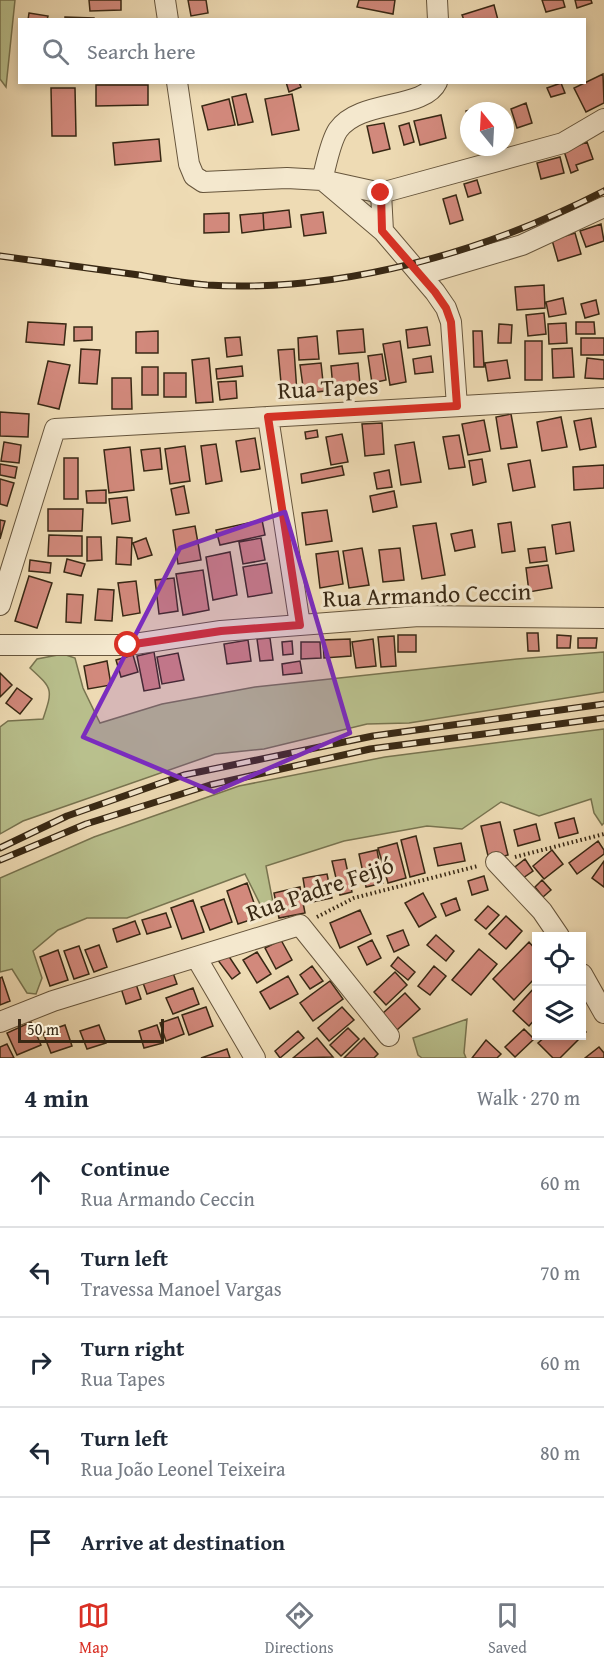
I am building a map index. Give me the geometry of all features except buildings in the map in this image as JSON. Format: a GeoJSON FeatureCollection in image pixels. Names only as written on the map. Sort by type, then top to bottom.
{"type":"FeatureCollection","features":[{"type":"Feature","properties":{"kind":"street"},"geometry":{"type":"LineString","coordinates":[[165,0],[168,18]]}},
{"type":"Feature","properties":{"kind":"street"},"geometry":{"type":"LineString","coordinates":[[437,0],[438,18]]}},
{"type":"Feature","properties":{"kind":"street"},"geometry":{"type":"LineString","coordinates":[[177,84],[189,164],[194,176],[203,182],[287,178],[322,180],[381,193],[563,143],[604,119]]}},
{"type":"Feature","properties":{"kind":"street"},"geometry":{"type":"LineString","coordinates":[[322,180],[337,132],[347,120],[362,112],[425,95],[434,89],[436,84]]}},
{"type":"Feature","properties":{"kind":"street"},"geometry":{"type":"LineString","coordinates":[[322,180],[382,231],[421,275],[446,308],[451,322],[457,406]]}},
{"type":"Feature","properties":{"kind":"street"},"geometry":{"type":"LineString","coordinates":[[381,193],[382,231]]}},
{"type":"Feature","properties":{"kind":"street"},"geometry":{"type":"LineString","coordinates":[[421,275],[522,245],[604,207]]}},
{"type":"Feature","properties":{"kind":"street","name":"Rua Tapes"},"geometry":{"type":"LineString","coordinates":[[0,605],[55,429],[604,398]]}},
{"type":"Feature","properties":{"kind":"street"},"geometry":{"type":"LineString","coordinates":[[268,417],[300,625]]}},
{"type":"Feature","properties":{"kind":"street","name":"Rua Armando Ceccin"},"geometry":{"type":"LineString","coordinates":[[0,645],[128,645],[221,631],[419,616],[604,618]]}},
{"type":"Feature","properties":{"kind":"street"},"geometry":{"type":"LineString","coordinates":[[496,862],[542,911],[556,932]]}},
{"type":"Feature","properties":{"kind":"street"},"geometry":{"type":"LineString","coordinates":[[300,925],[389,1036]]}},
{"type":"Feature","properties":{"kind":"street","name":"Rua Padre Feijó"},"geometry":{"type":"LineString","coordinates":[[0,1022],[53,1001],[300,925]]}},
{"type":"Feature","properties":{"kind":"street"},"geometry":{"type":"LineString","coordinates":[[196,957],[255,1058]]}},
{"type":"Feature","properties":{"kind":"street"},"geometry":{"type":"LineString","coordinates":[[586,981],[604,1012]]}},
{"type":"Feature","properties":{"kind":"path","name":"Rua Padre Feijó"},"geometry":{"type":"LineString","coordinates":[[300,925],[354,898],[604,834]]}},
{"type":"Feature","properties":{"kind":"highlighted area"},"geometry":{"type":"Polygon","coordinates":[[[285,512],[350,733],[214,792],[83,737],[180,548],[285,512]]]}},
{"type":"Feature","properties":{"kind":"green space"},"geometry":{"type":"Polygon","coordinates":[[[0,0],[15,0],[6,87],[0,79],[0,0]]]}},
{"type":"Feature","properties":{"kind":"green space"},"geometry":{"type":"Polygon","coordinates":[[[604,652],[604,692],[409,723],[367,724],[264,749],[215,754],[23,821],[0,834],[0,727],[8,721],[43,719],[49,690],[30,668],[37,659],[63,654],[75,658],[83,688],[100,723],[162,704],[255,687],[604,652]]]}},
{"type":"Feature","properties":{"kind":"green space"},"geometry":{"type":"Polygon","coordinates":[[[604,729],[604,823],[602,825],[594,813],[591,799],[539,816],[501,802],[462,829],[427,826],[344,841],[266,866],[275,913],[266,916],[245,874],[127,918],[87,918],[58,930],[33,951],[42,978],[36,994],[27,993],[12,969],[0,972],[0,878],[94,837],[239,786],[385,757],[604,729]]]}},
{"type":"Feature","properties":{"kind":"green space"},"geometry":{"type":"Polygon","coordinates":[[[467,1019],[464,1053],[466,1058],[422,1058],[418,1055],[413,1038],[467,1019]]]}},
{"type":"Feature","properties":{"kind":"railway"},"geometry":{"type":"LineString","coordinates":[[0,256],[207,285],[258,286],[309,282],[361,275],[462,250],[511,233],[604,191]]}},
{"type":"Feature","properties":{"kind":"railway"},"geometry":{"type":"LineString","coordinates":[[0,848],[67,816],[184,775],[373,736],[604,704]]}},
{"type":"Feature","properties":{"kind":"railway"},"geometry":{"type":"LineString","coordinates":[[0,860],[86,824],[210,785],[370,749],[604,718]]}},
{"type":"Feature","properties":{"kind":"route"},"geometry":{"type":"LineString","coordinates":[[128,645],[221,631],[300,625],[268,417],[457,406],[451,322],[446,308],[435,292],[382,231],[381,193]]}}]}
